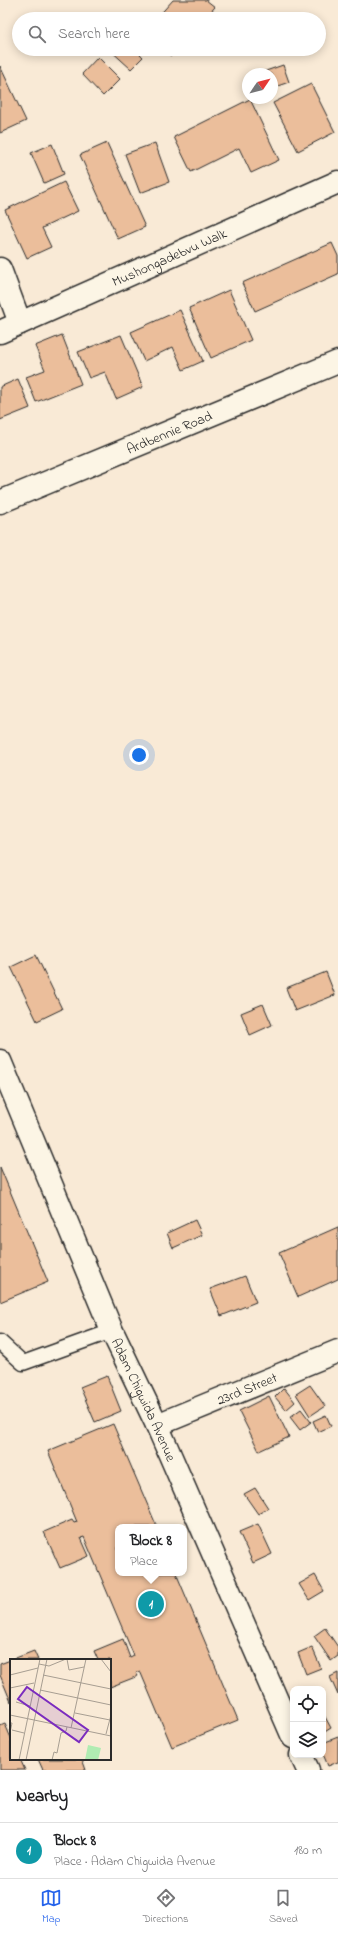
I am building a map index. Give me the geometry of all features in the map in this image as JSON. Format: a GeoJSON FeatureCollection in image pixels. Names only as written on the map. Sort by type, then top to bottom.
{"type":"FeatureCollection","features":[{"type":"Feature","properties":{"kind":"street","name":"Mushongadebvu Walk"},"geometry":{"type":"LineString","coordinates":[[0,332],[338,182]]}},
{"type":"Feature","properties":{"kind":"street"},"geometry":{"type":"LineString","coordinates":[[0,269],[20,323]]}},
{"type":"Feature","properties":{"kind":"street","name":"Ardbennie Road"},"geometry":{"type":"LineString","coordinates":[[0,502],[338,362]]}},
{"type":"Feature","properties":{"kind":"street","name":"Adam Chigwida Avenue"},"geometry":{"type":"LineString","coordinates":[[0,1061],[112,1331],[156,1425],[290,1730]]}},
{"type":"Feature","properties":{"kind":"street","name":"23rd Street"},"geometry":{"type":"LineString","coordinates":[[156,1425],[338,1351]]}},
{"type":"Feature","properties":{"kind":"street"},"geometry":{"type":"LineString","coordinates":[[302,1758],[308,1770]]}},
{"type":"Feature","properties":{"kind":"lane"},"geometry":{"type":"LineString","coordinates":[[0,1342],[23,1363],[112,1331]]}},
{"type":"Feature","properties":{"kind":"building"},"geometry":{"type":"Polygon","coordinates":[[[173,0],[206,0],[215,7],[210,12],[162,12],[173,0]]]}},
{"type":"Feature","properties":{"kind":"building"},"geometry":{"type":"Polygon","coordinates":[[[117,56],[142,56],[143,57],[131,69],[117,56]]]}},
{"type":"Feature","properties":{"kind":"building"},"geometry":{"type":"Polygon","coordinates":[[[98,57],[120,79],[103,96],[82,74],[98,57]]]}},
{"type":"Feature","properties":{"kind":"building"},"geometry":{"type":"Polygon","coordinates":[[[283,65],[289,82],[278,86],[278,68],[274,68],[283,65]]]}},
{"type":"Feature","properties":{"kind":"building"},"geometry":{"type":"Polygon","coordinates":[[[0,66],[26,121],[0,133],[0,66]]]}},
{"type":"Feature","properties":{"kind":"building"},"geometry":{"type":"Polygon","coordinates":[[[311,84],[335,132],[298,151],[274,104],[278,104],[278,100],[311,84]]]}},
{"type":"Feature","properties":{"kind":"building"},"geometry":{"type":"Polygon","coordinates":[[[242,103],[252,104],[279,160],[251,173],[239,148],[191,172],[174,137],[242,103]]]}},
{"type":"Feature","properties":{"kind":"building"},"geometry":{"type":"Polygon","coordinates":[[[107,143],[145,227],[118,239],[80,155],[107,143]]]}},
{"type":"Feature","properties":{"kind":"building"},"geometry":{"type":"Polygon","coordinates":[[[155,143],[169,182],[140,193],[125,154],[155,143]]]}},
{"type":"Feature","properties":{"kind":"building"},"geometry":{"type":"Polygon","coordinates":[[[52,144],[64,174],[44,183],[31,153],[52,144]]]}},
{"type":"Feature","properties":{"kind":"building"},"geometry":{"type":"Polygon","coordinates":[[[64,182],[78,211],[42,228],[51,247],[27,258],[5,210],[64,182]]]}},
{"type":"Feature","properties":{"kind":"building"},"geometry":{"type":"Polygon","coordinates":[[[332,243],[338,256],[338,274],[255,311],[242,283],[332,243]]]}},
{"type":"Feature","properties":{"kind":"building"},"geometry":{"type":"Polygon","coordinates":[[[229,290],[251,340],[211,358],[189,308],[229,290]]]}},
{"type":"Feature","properties":{"kind":"building"},"geometry":{"type":"Polygon","coordinates":[[[180,310],[203,361],[183,370],[173,347],[144,361],[131,332],[180,310]]]}},
{"type":"Feature","properties":{"kind":"building"},"geometry":{"type":"Polygon","coordinates":[[[62,335],[81,384],[36,402],[26,377],[45,370],[35,346],[62,335]]]}},
{"type":"Feature","properties":{"kind":"building"},"geometry":{"type":"Polygon","coordinates":[[[121,335],[143,387],[116,399],[105,372],[89,378],[78,352],[121,335]]]}},
{"type":"Feature","properties":{"kind":"building"},"geometry":{"type":"Polygon","coordinates":[[[18,379],[30,408],[0,420],[0,387],[18,379]]]}},
{"type":"Feature","properties":{"kind":"building"},"geometry":{"type":"Polygon","coordinates":[[[36,955],[62,1009],[37,1021],[11,967],[36,955]]]}},
{"type":"Feature","properties":{"kind":"building"},"geometry":{"type":"Polygon","coordinates":[[[326,972],[335,995],[295,1011],[286,988],[326,972]]]}},
{"type":"Feature","properties":{"kind":"building"},"geometry":{"type":"Polygon","coordinates":[[[263,1004],[272,1025],[250,1035],[241,1013],[263,1004]]]}},
{"type":"Feature","properties":{"kind":"building"},"geometry":{"type":"Polygon","coordinates":[[[0,1167],[48,1282],[0,1302],[0,1167]]]}},
{"type":"Feature","properties":{"kind":"building"},"geometry":{"type":"Polygon","coordinates":[[[195,1220],[202,1235],[173,1248],[167,1233],[195,1220]]]}},
{"type":"Feature","properties":{"kind":"building"},"geometry":{"type":"Polygon","coordinates":[[[338,1227],[338,1279],[298,1297],[279,1253],[338,1227]]]}},
{"type":"Feature","properties":{"kind":"building"},"geometry":{"type":"Polygon","coordinates":[[[245,1276],[256,1302],[221,1316],[210,1289],[245,1276]]]}},
{"type":"Feature","properties":{"kind":"building"},"geometry":{"type":"Polygon","coordinates":[[[107,1376],[121,1411],[95,1422],[80,1387],[107,1376]]]}},
{"type":"Feature","properties":{"kind":"building"},"geometry":{"type":"Polygon","coordinates":[[[310,1385],[325,1406],[310,1416],[296,1394],[310,1385]]]}},
{"type":"Feature","properties":{"kind":"building"},"geometry":{"type":"Polygon","coordinates":[[[284,1388],[295,1402],[286,1410],[275,1397],[284,1388]]]}},
{"type":"Feature","properties":{"kind":"building"},"geometry":{"type":"Polygon","coordinates":[[[269,1396],[289,1437],[259,1451],[239,1411],[269,1396]]]}},
{"type":"Feature","properties":{"kind":"building"},"geometry":{"type":"Polygon","coordinates":[[[301,1409],[311,1422],[300,1430],[290,1417],[301,1409]]]}},
{"type":"Feature","properties":{"kind":"building"},"geometry":{"type":"Polygon","coordinates":[[[326,1415],[331,1426],[318,1432],[313,1421],[326,1415]]]}},
{"type":"Feature","properties":{"kind":"building"},"geometry":{"type":"Polygon","coordinates":[[[113,1424],[156,1524],[115,1524],[115,1576],[177,1576],[238,1720],[172,1747],[140,1671],[136,1673],[138,1676],[111,1687],[111,1659],[98,1659],[94,1651],[123,1639],[130,1658],[134,1656],[84,1537],[81,1538],[89,1556],[60,1568],[44,1532],[72,1520],[74,1523],[77,1522],[48,1451],[113,1424]]]}},
{"type":"Feature","properties":{"kind":"building"},"geometry":{"type":"Polygon","coordinates":[[[255,1488],[268,1508],[258,1514],[244,1494],[255,1488]]]}},
{"type":"Feature","properties":{"kind":"building"},"geometry":{"type":"Polygon","coordinates":[[[258,1524],[272,1554],[253,1563],[239,1532],[258,1524]]]}},
{"type":"Feature","properties":{"kind":"building"},"geometry":{"type":"Polygon","coordinates":[[[315,1575],[324,1591],[309,1600],[299,1584],[315,1575]]]}},
{"type":"Feature","properties":{"kind":"building"},"geometry":{"type":"Polygon","coordinates":[[[325,1628],[338,1647],[338,1656],[331,1661],[314,1636],[325,1628]]]}},
{"type":"Feature","properties":{"kind":"building"},"geometry":{"type":"Polygon","coordinates":[[[312,1647],[321,1668],[306,1674],[298,1653],[312,1647]]]}},
{"type":"Feature","properties":{"kind":"building"},"geometry":{"type":"Polygon","coordinates":[[[34,1651],[38,1659],[13,1659],[34,1651]]]}},
{"type":"Feature","properties":{"kind":"building"},"geometry":{"type":"Polygon","coordinates":[[[10,1660],[10,1700],[0,1675],[0,1664],[10,1660]]]}},
{"type":"Feature","properties":{"kind":"building"},"geometry":{"type":"Polygon","coordinates":[[[338,1673],[338,1695],[330,1677],[338,1673]]]}},
{"type":"Feature","properties":{"kind":"building"},"geometry":{"type":"Polygon","coordinates":[[[326,1719],[331,1728],[326,1731],[326,1719]]]}},
{"type":"Feature","properties":{"kind":"building"},"geometry":{"type":"Polygon","coordinates":[[[5,1724],[10,1736],[10,1760],[20,1760],[25,1770],[0,1770],[0,1726],[5,1724]]]}},
{"type":"Feature","properties":{"kind":"building"},"geometry":{"type":"Polygon","coordinates":[[[338,1737],[338,1762],[328,1766],[325,1758],[326,1758],[326,1742],[338,1737]]]}},
{"type":"Feature","properties":{"kind":"building"},"geometry":{"type":"Polygon","coordinates":[[[38,1760],[82,1760],[86,1770],[43,1770],[38,1760]]]}},
{"type":"Feature","properties":{"kind":"place","name":"Block 8"},"geometry":{"type":"Point","coordinates":[151,1604]}}]}
